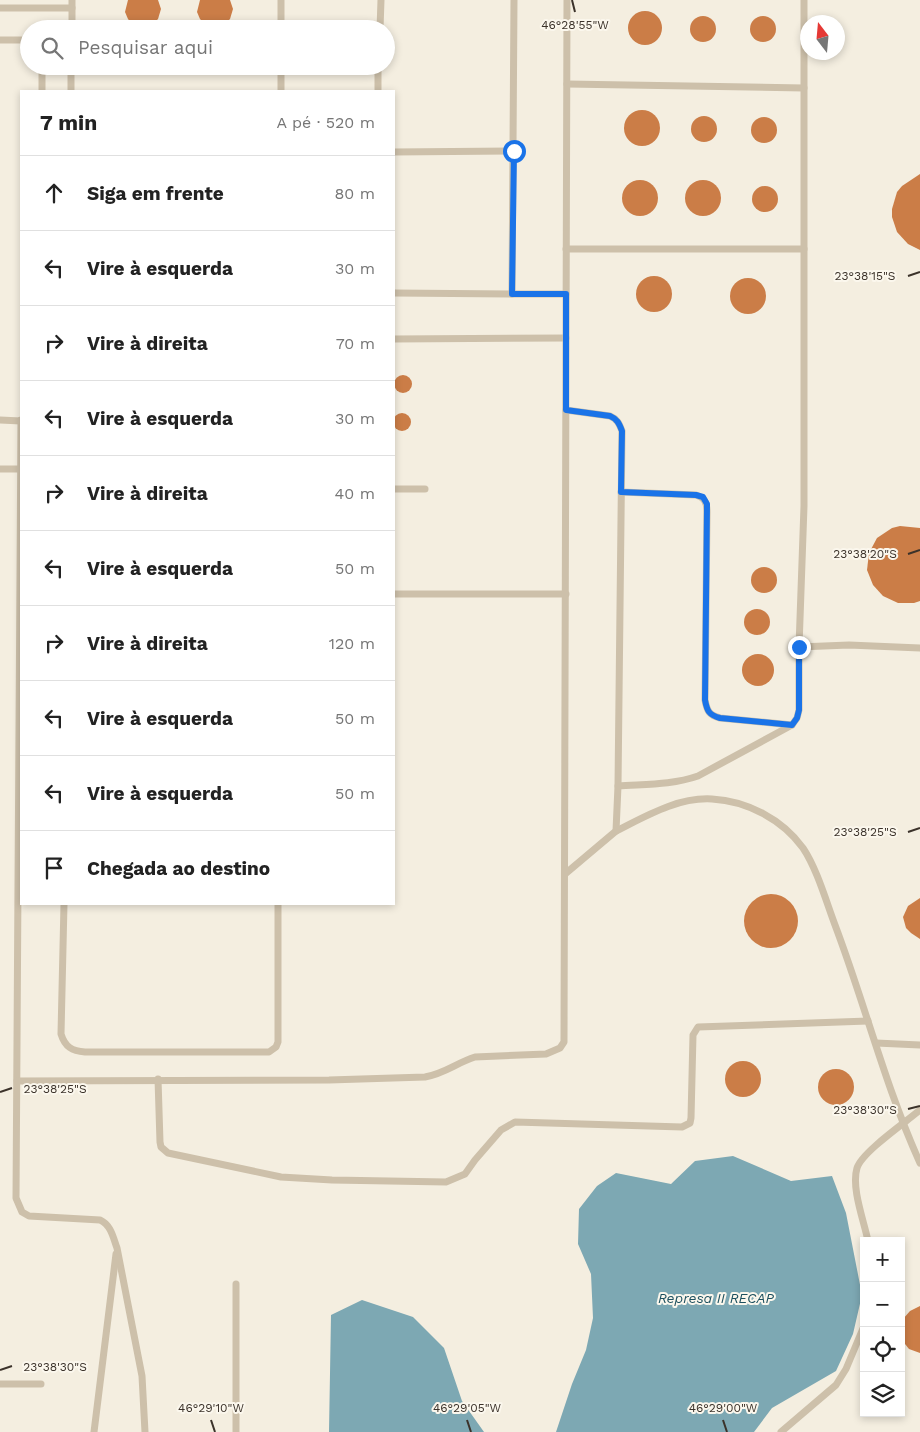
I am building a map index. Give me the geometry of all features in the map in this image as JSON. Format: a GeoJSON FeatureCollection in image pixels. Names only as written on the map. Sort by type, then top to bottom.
{"type":"FeatureCollection","features":[{"type":"Feature","properties":{"kind":"lane"},"geometry":{"type":"LineString","coordinates":[[72,0],[72,20]]}},
{"type":"Feature","properties":{"kind":"lane"},"geometry":{"type":"LineString","coordinates":[[281,0],[281,20]]}},
{"type":"Feature","properties":{"kind":"lane"},"geometry":{"type":"LineString","coordinates":[[380,20],[381,0]]}},
{"type":"Feature","properties":{"kind":"lane"},"geometry":{"type":"LineString","coordinates":[[512,294],[514,0]]}},
{"type":"Feature","properties":{"kind":"lane"},"geometry":{"type":"LineString","coordinates":[[17,1081],[158,1079],[329,1080],[425,1077],[440,1074],[475,1057],[554,1052],[564,1042],[567,0]]}},
{"type":"Feature","properties":{"kind":"lane"},"geometry":{"type":"LineString","coordinates":[[618,786],[667,783],[698,776],[792,725],[797,718],[799,710],[804,497],[804,0]]}},
{"type":"Feature","properties":{"kind":"lane"},"geometry":{"type":"LineString","coordinates":[[0,8],[72,8]]}},
{"type":"Feature","properties":{"kind":"lane"},"geometry":{"type":"LineString","coordinates":[[0,40],[20,40]]}},
{"type":"Feature","properties":{"kind":"lane"},"geometry":{"type":"LineString","coordinates":[[42,75],[42,90]]}},
{"type":"Feature","properties":{"kind":"lane"},"geometry":{"type":"LineString","coordinates":[[71,90],[72,75]]}},
{"type":"Feature","properties":{"kind":"lane"},"geometry":{"type":"LineString","coordinates":[[280,90],[281,75]]}},
{"type":"Feature","properties":{"kind":"lane"},"geometry":{"type":"LineString","coordinates":[[378,75],[378,90]]}},
{"type":"Feature","properties":{"kind":"lane"},"geometry":{"type":"LineString","coordinates":[[567,84],[804,88]]}},
{"type":"Feature","properties":{"kind":"lane"},"geometry":{"type":"LineString","coordinates":[[395,152],[514,151]]}},
{"type":"Feature","properties":{"kind":"lane"},"geometry":{"type":"LineString","coordinates":[[566,249],[804,249]]}},
{"type":"Feature","properties":{"kind":"lane"},"geometry":{"type":"LineString","coordinates":[[395,293],[566,294]]}},
{"type":"Feature","properties":{"kind":"lane"},"geometry":{"type":"LineString","coordinates":[[395,339],[566,338]]}},
{"type":"Feature","properties":{"kind":"lane"},"geometry":{"type":"LineString","coordinates":[[566,410],[610,416],[615,418],[622,431],[616,831]]}},
{"type":"Feature","properties":{"kind":"lane"},"geometry":{"type":"LineString","coordinates":[[0,420],[20,420]]}},
{"type":"Feature","properties":{"kind":"lane"},"geometry":{"type":"LineString","coordinates":[[0,469],[20,469]]}},
{"type":"Feature","properties":{"kind":"lane"},"geometry":{"type":"LineString","coordinates":[[395,489],[426,489]]}},
{"type":"Feature","properties":{"kind":"lane"},"geometry":{"type":"LineString","coordinates":[[621,492],[696,495],[703,497],[707,504],[705,700],[707,711],[711,715],[720,718],[792,725]]}},
{"type":"Feature","properties":{"kind":"lane"},"geometry":{"type":"LineString","coordinates":[[395,594],[566,594]]}},
{"type":"Feature","properties":{"kind":"lane"},"geometry":{"type":"LineString","coordinates":[[20,622],[16,1198],[22,1212],[29,1216],[100,1220],[106,1223],[109,1228],[117,1248],[142,1376],[145,1432]]}},
{"type":"Feature","properties":{"kind":"lane"},"geometry":{"type":"LineString","coordinates":[[799,647],[848,645],[920,648]]}},
{"type":"Feature","properties":{"kind":"lane"},"geometry":{"type":"LineString","coordinates":[[565,874],[616,831],[660,809],[685,802],[711,799],[735,802],[759,811],[782,826],[803,848],[816,876],[847,957],[902,1124],[920,1163]]}},
{"type":"Feature","properties":{"kind":"lane"},"geometry":{"type":"LineString","coordinates":[[64,905],[61,1034],[66,1045],[77,1051],[251,1052],[269,1052],[274,1050],[278,1042],[278,905]]}},
{"type":"Feature","properties":{"kind":"lane"},"geometry":{"type":"LineString","coordinates":[[158,1079],[160,1142],[161,1147],[168,1153],[281,1176],[332,1180],[446,1182],[466,1174],[500,1130],[515,1122],[682,1127],[686,1125],[691,1118],[693,1035],[698,1027],[868,1020]]}},
{"type":"Feature","properties":{"kind":"lane"},"geometry":{"type":"LineString","coordinates":[[876,1043],[920,1045]]}},
{"type":"Feature","properties":{"kind":"lane"},"geometry":{"type":"LineString","coordinates":[[867,1237],[856,1189],[858,1166],[868,1153],[920,1110]]}},
{"type":"Feature","properties":{"kind":"lane"},"geometry":{"type":"LineString","coordinates":[[94,1432],[117,1248]]}},
{"type":"Feature","properties":{"kind":"lane"},"geometry":{"type":"LineString","coordinates":[[236,1284],[236,1432]]}},
{"type":"Feature","properties":{"kind":"lane"},"geometry":{"type":"LineString","coordinates":[[780,1432],[836,1385],[846,1369],[864,1327]]}},
{"type":"Feature","properties":{"kind":"lane"},"geometry":{"type":"LineString","coordinates":[[0,1384],[42,1384]]}},
{"type":"Feature","properties":{"kind":"water","name":"Represa II RECAP"},"geometry":{"type":"Polygon","coordinates":[[[733,1156],[791,1181],[832,1176],[846,1213],[860,1285],[860,1304],[853,1334],[836,1371],[772,1408],[754,1432],[556,1432],[586,1350],[593,1318],[591,1274],[578,1244],[579,1209],[597,1186],[616,1173],[671,1184],[695,1161],[733,1156]]]}},
{"type":"Feature","properties":{"kind":"water"},"geometry":{"type":"Polygon","coordinates":[[[362,1300],[413,1317],[444,1348],[462,1401],[484,1432],[329,1432],[331,1315],[362,1300]]]}},
{"type":"Feature","properties":{"kind":"building"},"geometry":{"type":"Polygon","coordinates":[[[128,0],[158,0],[161,9],[157,20],[129,20],[125,12],[128,0]]]}},
{"type":"Feature","properties":{"kind":"building"},"geometry":{"type":"Polygon","coordinates":[[[200,0],[230,0],[233,9],[229,20],[201,20],[197,12],[200,0]]]}},
{"type":"Feature","properties":{"kind":"building"},"geometry":{"type":"Polygon","coordinates":[[[645,11],[657,16],[662,28],[657,40],[645,45],[633,40],[628,28],[633,16],[645,11]]]}},
{"type":"Feature","properties":{"kind":"building"},"geometry":{"type":"Polygon","coordinates":[[[703,16],[712,20],[716,29],[712,38],[703,42],[694,38],[690,29],[694,20],[703,16]]]}},
{"type":"Feature","properties":{"kind":"building"},"geometry":{"type":"Polygon","coordinates":[[[763,16],[772,20],[776,29],[772,38],[763,42],[754,38],[750,29],[754,20],[763,16]]]}},
{"type":"Feature","properties":{"kind":"building"},"geometry":{"type":"Polygon","coordinates":[[[642,110],[649,111],[655,115],[659,121],[659,135],[655,141],[649,145],[642,146],[635,145],[629,141],[625,135],[624,128],[625,121],[629,115],[635,111],[642,110]]]}},
{"type":"Feature","properties":{"kind":"building"},"geometry":{"type":"Polygon","coordinates":[[[704,116],[713,120],[717,129],[713,138],[704,142],[695,138],[691,129],[695,120],[704,116]]]}},
{"type":"Feature","properties":{"kind":"building"},"geometry":{"type":"Polygon","coordinates":[[[764,117],[773,121],[777,130],[773,139],[764,143],[755,139],[751,130],[755,121],[764,117]]]}},
{"type":"Feature","properties":{"kind":"building"},"geometry":{"type":"Polygon","coordinates":[[[920,174],[920,250],[908,244],[897,232],[892,217],[892,209],[897,192],[902,186],[920,174]]]}},
{"type":"Feature","properties":{"kind":"building"},"geometry":{"type":"Polygon","coordinates":[[[640,180],[647,181],[653,185],[657,191],[657,205],[653,211],[647,215],[640,216],[633,215],[627,211],[623,205],[622,198],[623,191],[627,185],[633,181],[640,180]]]}},
{"type":"Feature","properties":{"kind":"building"},"geometry":{"type":"Polygon","coordinates":[[[703,180],[710,181],[716,185],[720,191],[720,205],[716,211],[710,215],[703,216],[696,215],[690,211],[686,205],[685,198],[686,191],[690,185],[696,181],[703,180]]]}},
{"type":"Feature","properties":{"kind":"building"},"geometry":{"type":"Polygon","coordinates":[[[765,186],[774,190],[778,199],[774,208],[765,212],[756,208],[752,199],[756,190],[765,186]]]}},
{"type":"Feature","properties":{"kind":"building"},"geometry":{"type":"Polygon","coordinates":[[[654,276],[661,277],[667,281],[671,287],[671,301],[667,307],[661,311],[654,312],[647,311],[641,307],[637,301],[636,294],[637,287],[641,281],[647,277],[654,276]]]}},
{"type":"Feature","properties":{"kind":"building"},"geometry":{"type":"Polygon","coordinates":[[[748,278],[755,279],[761,283],[765,289],[765,303],[761,309],[755,313],[748,314],[741,313],[735,309],[731,303],[730,296],[731,289],[735,283],[741,279],[748,278]]]}},
{"type":"Feature","properties":{"kind":"building"},"geometry":{"type":"Polygon","coordinates":[[[400,376],[406,376],[411,381],[411,387],[406,392],[400,392],[395,387],[395,381],[400,376]]]}},
{"type":"Feature","properties":{"kind":"building"},"geometry":{"type":"Polygon","coordinates":[[[399,414],[405,414],[410,419],[410,425],[405,430],[399,430],[395,426],[395,418],[399,414]]]}},
{"type":"Feature","properties":{"kind":"building"},"geometry":{"type":"Polygon","coordinates":[[[900,526],[920,528],[920,601],[914,603],[898,603],[883,596],[873,585],[867,570],[869,553],[877,538],[892,528],[900,526]]]}},
{"type":"Feature","properties":{"kind":"building"},"geometry":{"type":"Polygon","coordinates":[[[764,567],[773,571],[777,580],[773,589],[764,593],[755,589],[751,580],[755,571],[764,567]]]}},
{"type":"Feature","properties":{"kind":"building"},"geometry":{"type":"Polygon","coordinates":[[[757,609],[766,613],[770,622],[766,631],[757,635],[748,631],[744,622],[748,613],[757,609]]]}},
{"type":"Feature","properties":{"kind":"building"},"geometry":{"type":"Polygon","coordinates":[[[758,654],[764,655],[769,659],[773,664],[773,676],[769,681],[764,685],[758,686],[752,685],[747,681],[743,676],[742,670],[743,664],[747,659],[752,655],[758,654]]]}},
{"type":"Feature","properties":{"kind":"building"},"geometry":{"type":"Polygon","coordinates":[[[771,894],[781,896],[790,902],[796,911],[798,921],[796,931],[790,940],[781,946],[771,948],[761,946],[752,940],[746,931],[744,921],[746,911],[752,902],[761,896],[771,894]]]}},
{"type":"Feature","properties":{"kind":"building"},"geometry":{"type":"Polygon","coordinates":[[[920,898],[920,939],[906,928],[903,917],[908,906],[920,898]]]}},
{"type":"Feature","properties":{"kind":"building"},"geometry":{"type":"Polygon","coordinates":[[[743,1061],[750,1062],[756,1066],[760,1072],[760,1086],[756,1092],[750,1096],[743,1097],[736,1096],[730,1092],[726,1086],[725,1079],[726,1072],[730,1066],[736,1062],[743,1061]]]}},
{"type":"Feature","properties":{"kind":"building"},"geometry":{"type":"Polygon","coordinates":[[[836,1069],[843,1070],[849,1074],[853,1080],[853,1094],[849,1100],[843,1104],[836,1105],[829,1104],[823,1100],[819,1094],[818,1087],[819,1080],[823,1074],[829,1070],[836,1069]]]}},
{"type":"Feature","properties":{"kind":"building"},"geometry":{"type":"Polygon","coordinates":[[[920,1306],[920,1353],[909,1349],[905,1344],[905,1317],[910,1311],[920,1306]]]}},
{"type":"Feature","properties":{"kind":"route"},"geometry":{"type":"LineString","coordinates":[[514,151],[512,294],[566,294],[566,410],[615,418],[622,431],[621,492],[696,495],[703,497],[707,504],[705,700],[707,711],[711,715],[720,718],[792,725],[797,718],[799,710],[799,647]]}}]}
